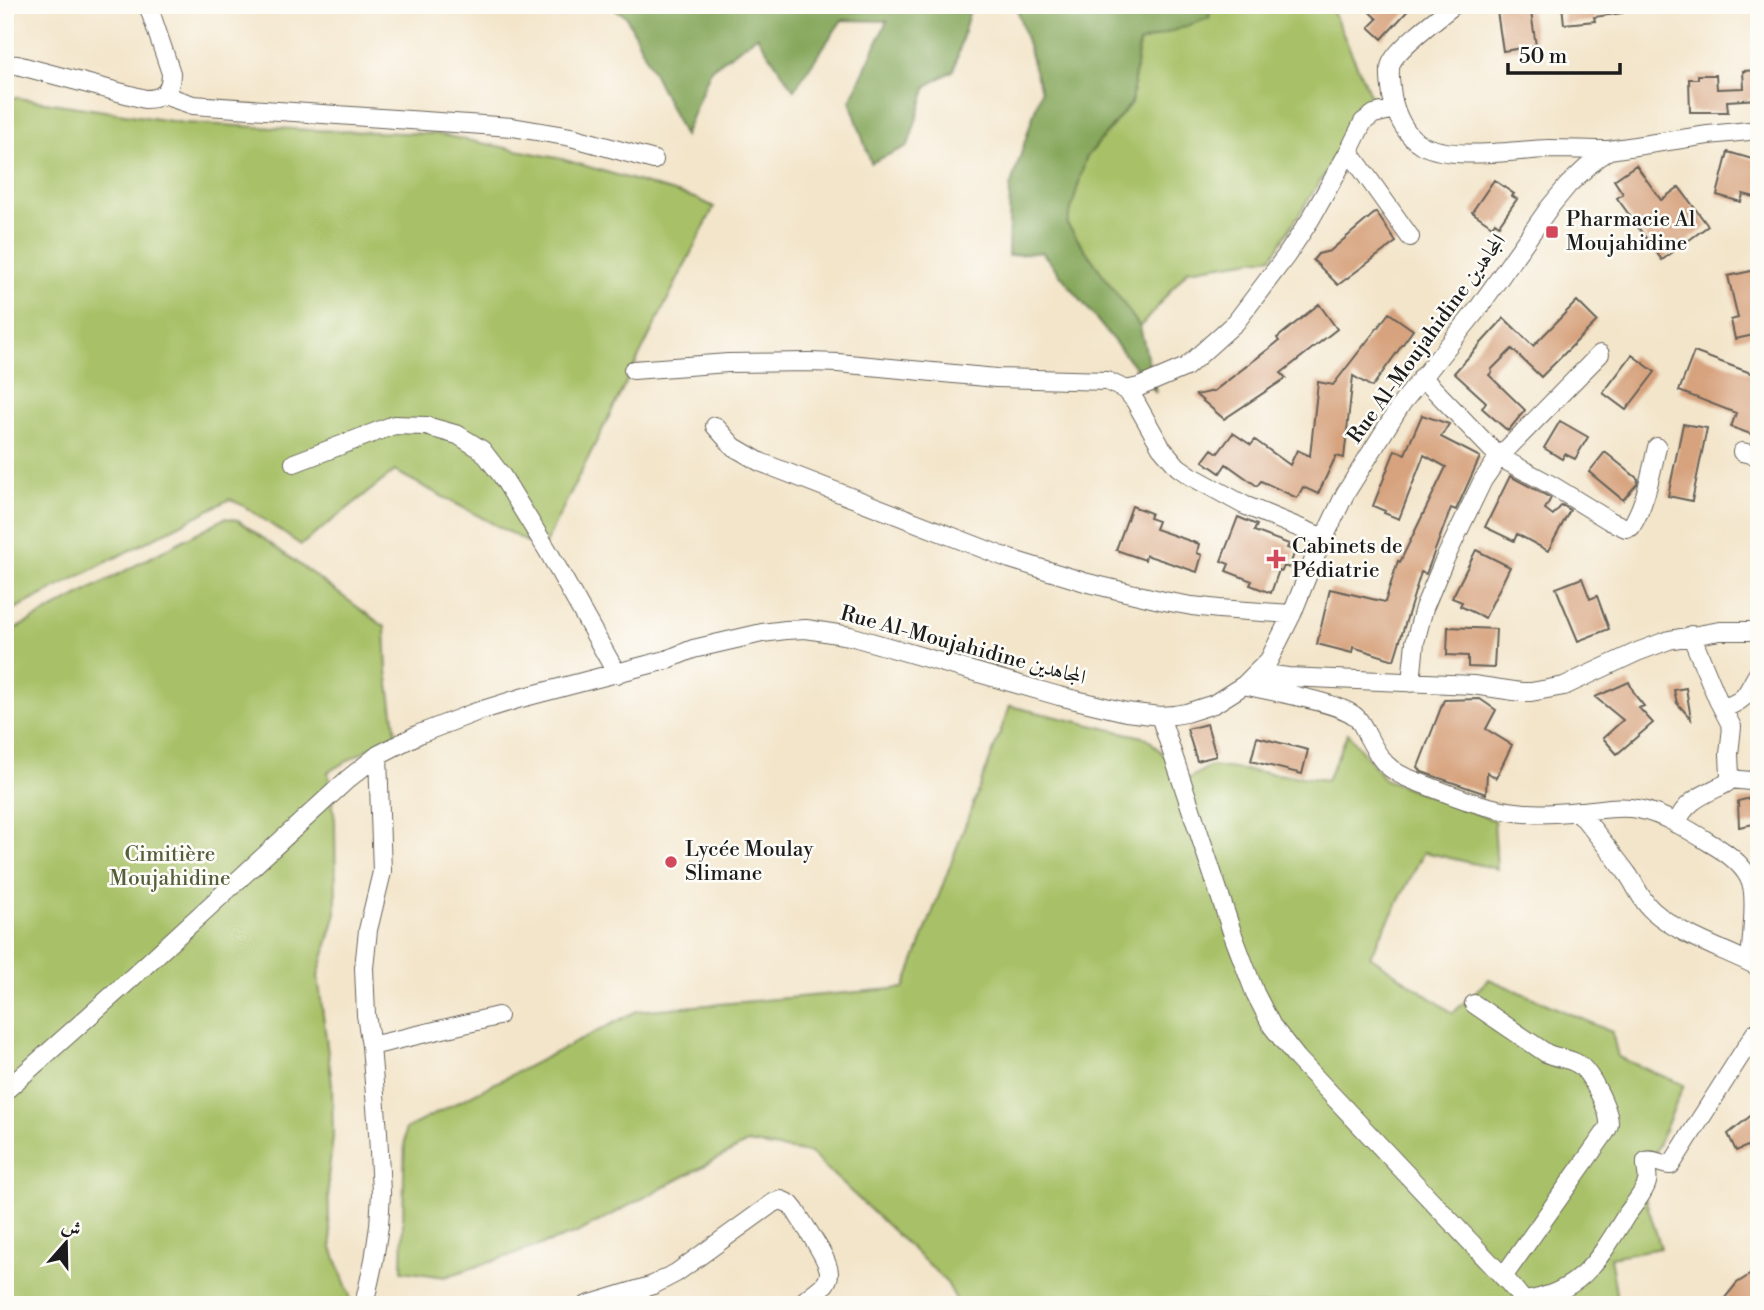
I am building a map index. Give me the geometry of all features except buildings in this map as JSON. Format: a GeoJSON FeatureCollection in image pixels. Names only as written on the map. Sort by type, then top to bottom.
{"type":"FeatureCollection","features":[{"type":"Feature","properties":{"kind":"street"},"geometry":{"type":"LineString","coordinates":[[148,5],[171,73],[171,81],[163,96]]}},
{"type":"Feature","properties":{"kind":"street"},"geometry":{"type":"LineString","coordinates":[[1454,5],[1405,47],[1392,62],[1390,76],[1394,109],[1413,138],[1421,144],[1458,153],[1550,149],[1609,150],[1759,130]]}},
{"type":"Feature","properties":{"kind":"street"},"geometry":{"type":"LineString","coordinates":[[5,64],[145,99],[163,96],[194,105],[536,130],[654,160]]}},
{"type":"Feature","properties":{"kind":"street"},"geometry":{"type":"LineString","coordinates":[[1126,390],[1186,367],[1236,322],[1310,220],[1363,122],[1374,114],[1394,109]]}},
{"type":"Feature","properties":{"kind":"street"},"geometry":{"type":"LineString","coordinates":[[1349,150],[1410,237]]}},
{"type":"Feature","properties":{"kind":"street","name":"Rue Al-Moujahidine المجاهدين"},"geometry":{"type":"LineString","coordinates":[[5,1091],[317,807],[379,755],[419,734],[476,712],[666,660],[693,649],[731,639],[806,629],[850,636],[1107,709],[1160,716],[1186,713],[1214,704],[1251,679],[1269,660],[1345,494],[1402,403],[1477,310],[1549,208],[1568,186],[1609,150]]}},
{"type":"Feature","properties":{"kind":"street"},"geometry":{"type":"LineString","coordinates":[[1411,683],[1418,629],[1430,593],[1483,480],[1499,457],[1600,354]]}},
{"type":"Feature","properties":{"kind":"street"},"geometry":{"type":"LineString","coordinates":[[633,370],[738,362],[838,363],[996,378],[1107,381],[1126,390],[1161,447],[1178,467],[1205,485],[1244,505],[1324,538]]}},
{"type":"Feature","properties":{"kind":"street"},"geometry":{"type":"LineString","coordinates":[[1422,377],[1499,457],[1626,528],[1631,527],[1643,501],[1657,447]]}},
{"type":"Feature","properties":{"kind":"street"},"geometry":{"type":"LineString","coordinates":[[294,463],[394,425],[426,426],[458,435],[482,450],[548,551],[617,674]]}},
{"type":"Feature","properties":{"kind":"street"},"geometry":{"type":"LineString","coordinates":[[715,426],[734,447],[774,469],[1037,568],[1164,601],[1219,609],[1292,614]]}},
{"type":"Feature","properties":{"kind":"street"},"geometry":{"type":"LineString","coordinates":[[1251,679],[1288,677],[1473,685],[1521,692],[1541,691],[1573,682],[1657,643],[1720,631],[1759,631]]}},
{"type":"Feature","properties":{"kind":"street"},"geometry":{"type":"LineString","coordinates":[[1676,824],[1694,800],[1730,779],[1732,727],[1691,635]]}},
{"type":"Feature","properties":{"kind":"street"},"geometry":{"type":"LineString","coordinates":[[1724,708],[1745,697],[1759,672]]}},
{"type":"Feature","properties":{"kind":"street"},"geometry":{"type":"LineString","coordinates":[[1251,679],[1349,711],[1360,722],[1384,764],[1412,780],[1462,798],[1504,810],[1532,813],[1612,808],[1640,809],[1713,844],[1735,861],[1747,874],[1753,887],[1754,964],[1686,932],[1655,913],[1643,901],[1608,846],[1579,811]]}},
{"type":"Feature","properties":{"kind":"street"},"geometry":{"type":"LineString","coordinates":[[1160,716],[1233,935],[1255,993],[1279,1037],[1525,1303],[1562,1290],[1585,1275],[1647,1183],[1646,1161],[1656,1160],[1671,1165],[1759,1030]]}},
{"type":"Feature","properties":{"kind":"street"},"geometry":{"type":"LineString","coordinates":[[364,1305],[374,1259],[381,1193],[372,1046],[366,1015],[363,968],[368,930],[382,872],[379,755]]}},
{"type":"Feature","properties":{"kind":"street"},"geometry":{"type":"LineString","coordinates":[[1730,779],[1749,781],[1759,778]]}},
{"type":"Feature","properties":{"kind":"street"},"geometry":{"type":"LineString","coordinates":[[1474,1004],[1552,1056],[1577,1063],[1583,1068],[1596,1087],[1609,1118],[1605,1133],[1503,1277]]}},
{"type":"Feature","properties":{"kind":"street"},"geometry":{"type":"LineString","coordinates":[[372,1046],[498,1016]]}},
{"type":"Feature","properties":{"kind":"street"},"geometry":{"type":"LineString","coordinates":[[587,1305],[627,1294],[676,1273],[773,1203],[781,1200],[795,1210],[829,1271],[825,1284],[799,1305]]}},
{"type":"Feature","properties":{"kind":"green space"},"geometry":{"type":"Polygon","coordinates":[[[607,5],[971,5],[954,70],[927,86],[908,146],[871,163],[850,101],[887,21],[842,20],[794,90],[757,36],[711,69],[684,136],[626,16],[607,5]]]}},
{"type":"Feature","properties":{"kind":"green space"},"geometry":{"type":"Polygon","coordinates":[[[1016,5],[1211,5],[1209,18],[1139,43],[1131,103],[1086,158],[1067,224],[1140,327],[1156,393],[1042,252],[1008,256],[1010,188],[1041,91],[1016,5]]]}},
{"type":"Feature","properties":{"kind":"green space"},"geometry":{"type":"Polygon","coordinates":[[[1211,5],[1330,5],[1372,99],[1272,257],[1188,270],[1140,327],[1066,224],[1086,158],[1131,103],[1139,43],[1208,18],[1211,5]]]}},
{"type":"Feature","properties":{"kind":"green space"},"geometry":{"type":"Polygon","coordinates":[[[5,96],[184,123],[437,134],[562,159],[698,199],[714,207],[542,550],[395,471],[301,545],[230,499],[5,614],[5,96]]]}},
{"type":"Feature","properties":{"kind":"green space","name":"Cimitière Moujahidine"},"geometry":{"type":"Polygon","coordinates":[[[225,518],[238,520],[385,627],[387,671],[396,733],[328,772],[335,820],[336,913],[318,976],[332,1084],[333,1138],[328,1177],[329,1219],[332,1248],[350,1296],[348,1305],[5,1305],[5,638],[11,631],[225,518]]]}},
{"type":"Feature","properties":{"kind":"green space"},"geometry":{"type":"Polygon","coordinates":[[[1010,706],[1147,738],[1188,779],[1210,766],[1327,780],[1348,733],[1384,779],[1494,820],[1497,869],[1424,852],[1370,956],[1453,1013],[1489,979],[1612,1032],[1618,1057],[1684,1085],[1641,1185],[1661,1248],[1610,1257],[1618,1305],[959,1305],[946,1281],[810,1153],[747,1143],[577,1233],[445,1277],[402,1271],[405,1129],[637,1011],[904,988],[1010,706]]]}},
{"type":"Feature","properties":{"kind":"place","name":"Pharmacie Al Moujahidine"},"geometry":{"type":"Point","coordinates":[1552,232]}},
{"type":"Feature","properties":{"kind":"place","name":"Cabinets de Pédiatrie"},"geometry":{"type":"Point","coordinates":[1276,559]}},
{"type":"Feature","properties":{"kind":"place","name":"Lycée Moulay Slimane"},"geometry":{"type":"Point","coordinates":[671,862]}}]}
